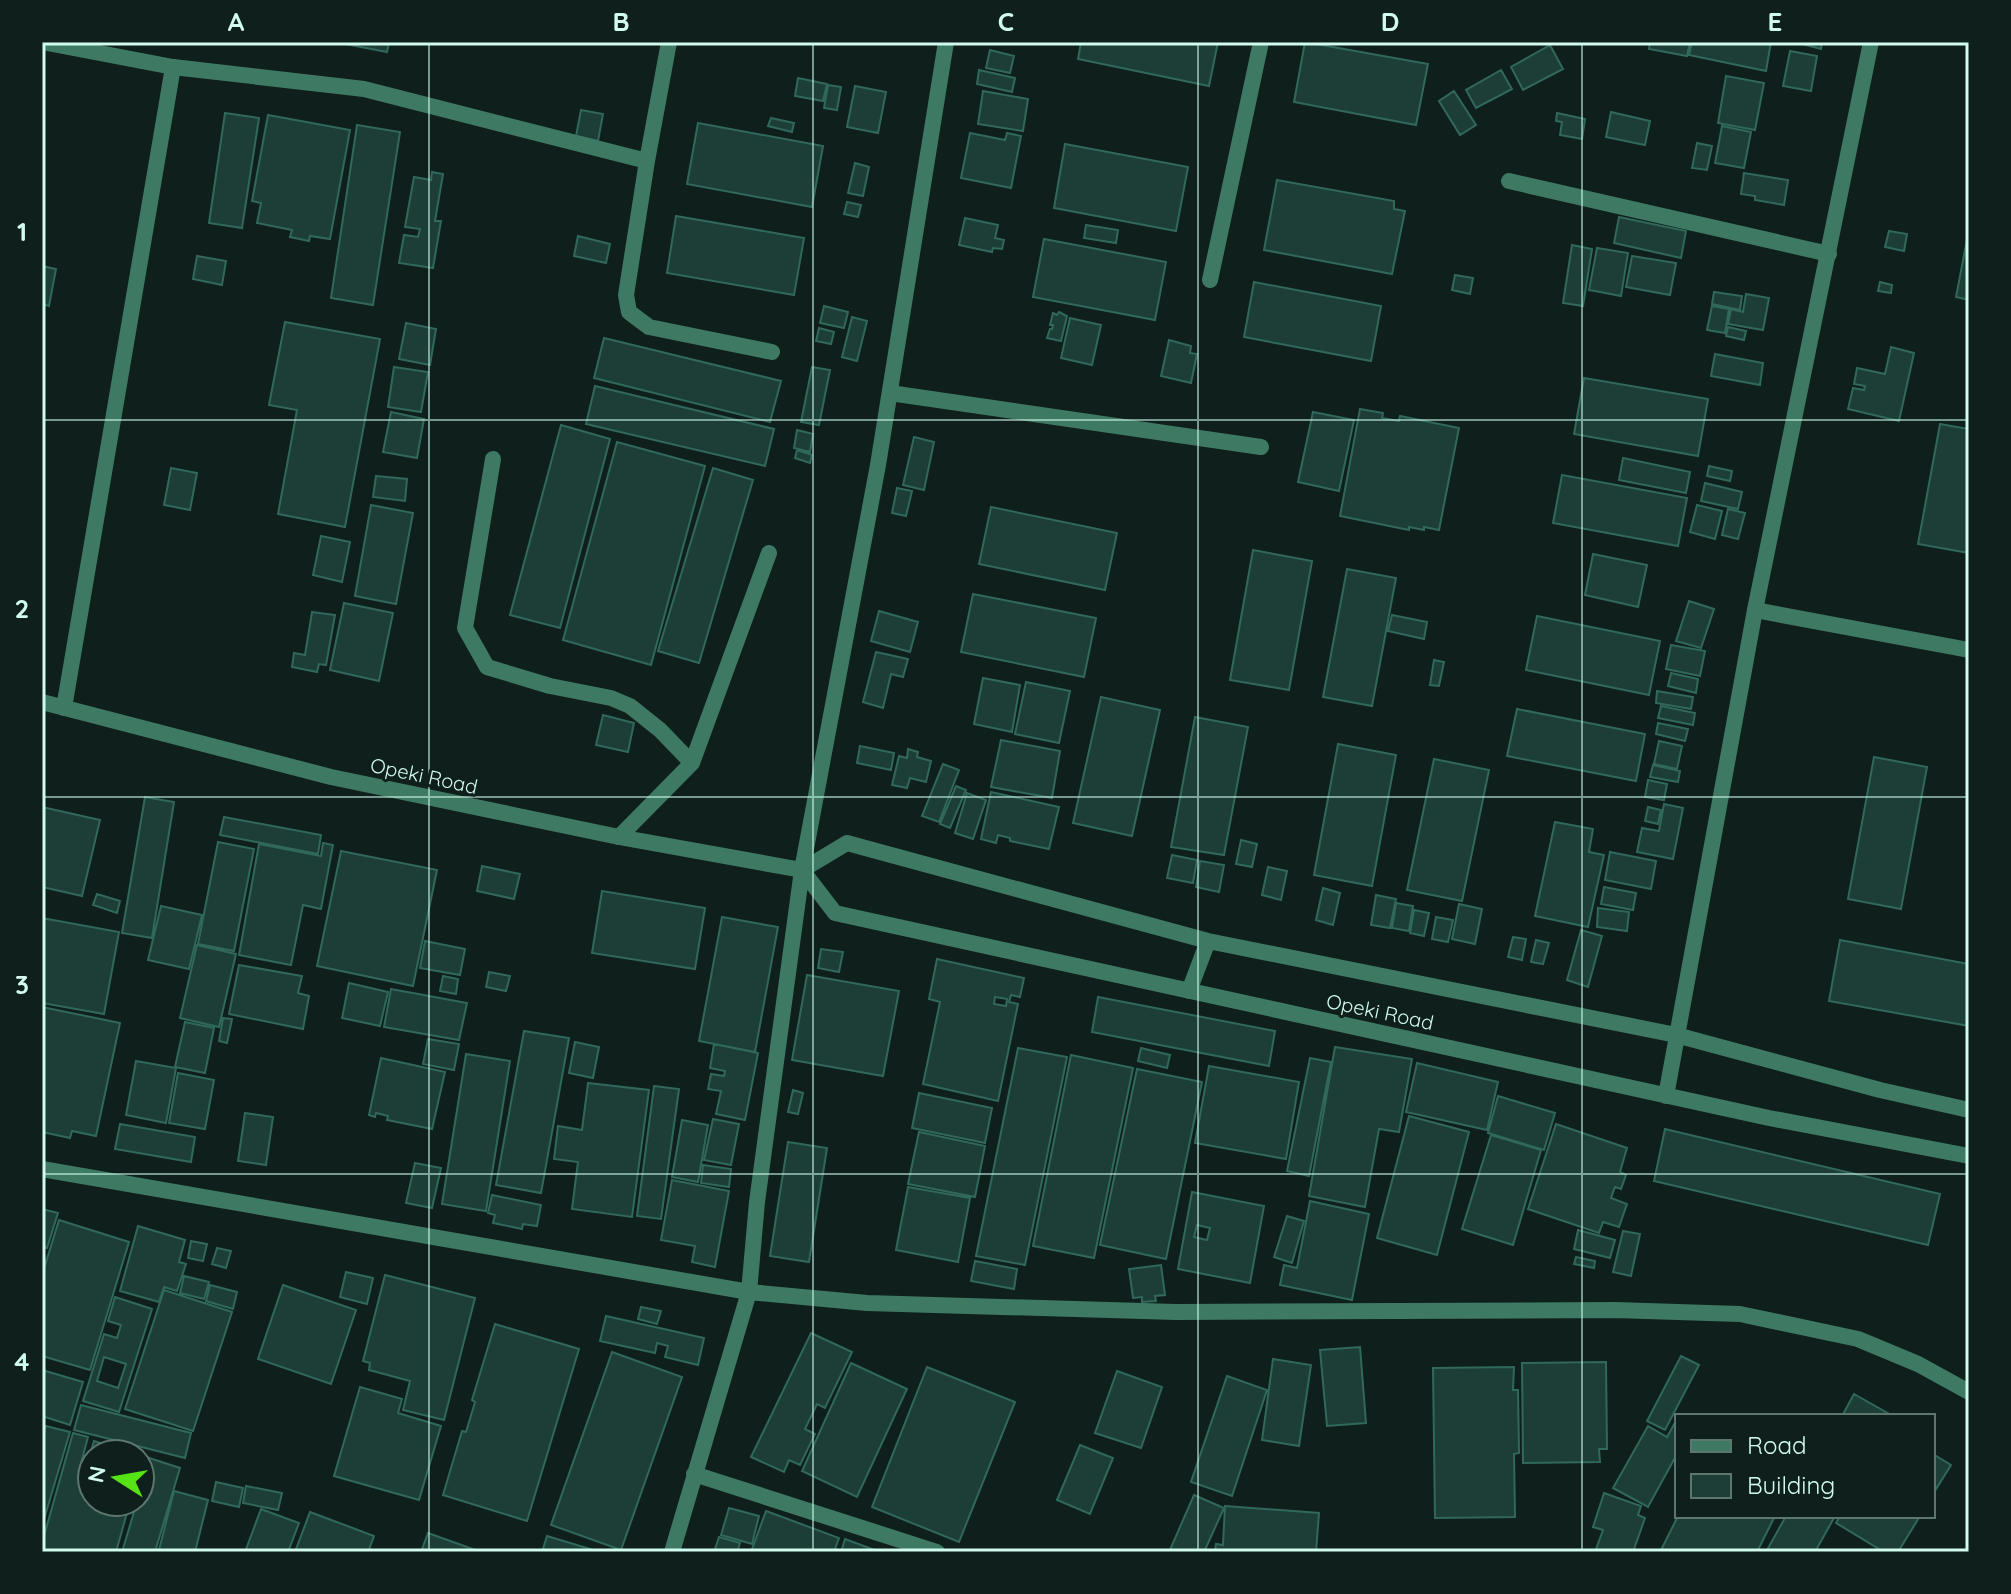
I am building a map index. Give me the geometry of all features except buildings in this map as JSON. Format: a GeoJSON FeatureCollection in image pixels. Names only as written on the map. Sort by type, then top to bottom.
{"type":"FeatureCollection","features":[{"type":"Feature","properties":{"kind":"street"},"geometry":{"type":"LineString","coordinates":[[42,42],[173,67],[364,89],[647,161]]}},
{"type":"Feature","properties":{"kind":"street"},"geometry":{"type":"LineString","coordinates":[[669,42],[626,295],[629,312],[649,327],[772,352]]}},
{"type":"Feature","properties":{"kind":"street"},"geometry":{"type":"LineString","coordinates":[[672,1552],[749,1292],[757,1202],[802,870],[890,393],[946,42]]}},
{"type":"Feature","properties":{"kind":"street"},"geometry":{"type":"LineString","coordinates":[[1210,280],[1261,42]]}},
{"type":"Feature","properties":{"kind":"street"},"geometry":{"type":"LineString","coordinates":[[1666,1096],[1755,610],[1871,42]]}},
{"type":"Feature","properties":{"kind":"street"},"geometry":{"type":"LineString","coordinates":[[64,708],[173,67]]}},
{"type":"Feature","properties":{"kind":"street"},"geometry":{"type":"LineString","coordinates":[[1509,181],[1829,254]]}},
{"type":"Feature","properties":{"kind":"street"},"geometry":{"type":"LineString","coordinates":[[890,393],[1261,447]]}},
{"type":"Feature","properties":{"kind":"street"},"geometry":{"type":"LineString","coordinates":[[493,459],[465,628],[487,667],[550,686],[611,698],[630,706],[660,730],[692,763]]}},
{"type":"Feature","properties":{"kind":"street"},"geometry":{"type":"LineString","coordinates":[[619,837],[692,763],[769,553]]}},
{"type":"Feature","properties":{"kind":"street"},"geometry":{"type":"LineString","coordinates":[[1755,610],[1969,650]]}},
{"type":"Feature","properties":{"kind":"street","name":"Opeki Road"},"geometry":{"type":"LineString","coordinates":[[42,702],[331,777],[619,837],[802,870],[847,843],[1208,941],[1676,1035],[1880,1090],[1969,1110]]}},
{"type":"Feature","properties":{"kind":"street","name":"Opeki Road"},"geometry":{"type":"LineString","coordinates":[[802,870],[835,913],[1666,1096],[1969,1156]]}},
{"type":"Feature","properties":{"kind":"street"},"geometry":{"type":"LineString","coordinates":[[1189,991],[1208,941]]}},
{"type":"Feature","properties":{"kind":"street"},"geometry":{"type":"LineString","coordinates":[[42,1169],[749,1292],[867,1303],[1176,1312],[1615,1310],[1740,1314],[1858,1339],[1918,1364],[1969,1392]]}},
{"type":"Feature","properties":{"kind":"street"},"geometry":{"type":"LineString","coordinates":[[694,1474],[937,1552]]}}]}
